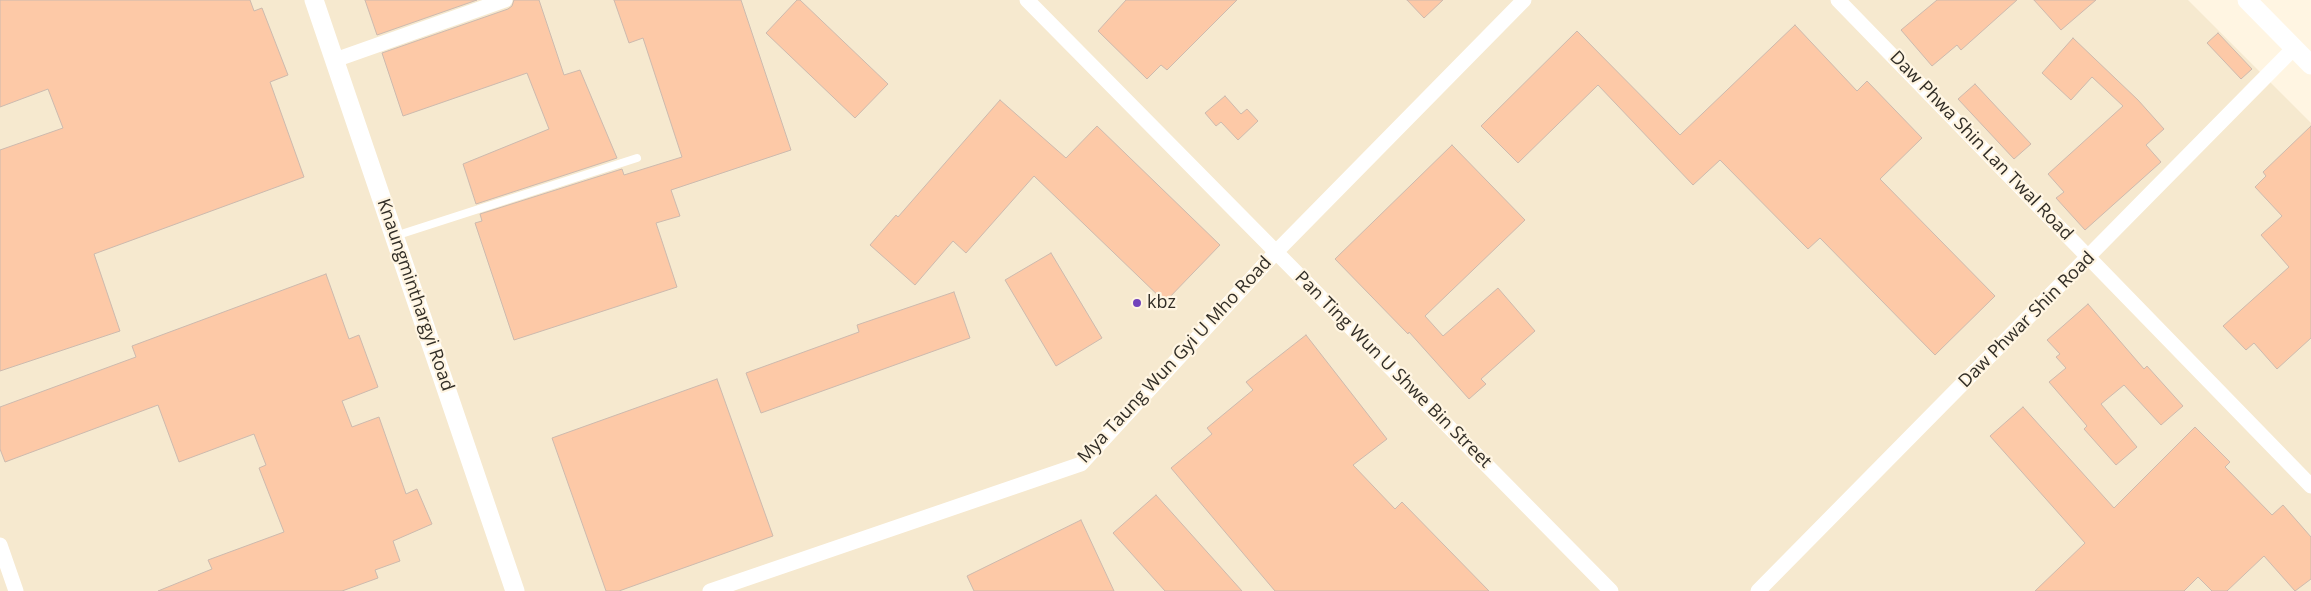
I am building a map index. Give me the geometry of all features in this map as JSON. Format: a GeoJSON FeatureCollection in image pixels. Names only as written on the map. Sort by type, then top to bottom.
{"type":"FeatureCollection","features":[{"type":"Feature","properties":{"kind":"street","name":"Knaungminthargyi Road"},"geometry":{"type":"LineString","coordinates":[[314,0],[515,591]]}},
{"type":"Feature","properties":{"kind":"street"},"geometry":{"type":"LineString","coordinates":[[335,60],[505,0]]}},
{"type":"Feature","properties":{"kind":"street","name":"Pan Ting Wun U Shwe Bin Street"},"geometry":{"type":"LineString","coordinates":[[1027,0],[1611,591]]}},
{"type":"Feature","properties":{"kind":"street","name":"Mya Taung Wun Gyi U Mho Road"},"geometry":{"type":"LineString","coordinates":[[710,591],[1081,464],[1276,252],[1524,0]]}},
{"type":"Feature","properties":{"kind":"street","name":"Daw Phwa Shin Lan Twal Road"},"geometry":{"type":"LineString","coordinates":[[1838,0],[2311,486]]}},
{"type":"Feature","properties":{"kind":"street"},"geometry":{"type":"LineString","coordinates":[[2247,0],[2311,64]]}},
{"type":"Feature","properties":{"kind":"street","name":"Daw Phwar Shin Road"},"geometry":{"type":"LineString","coordinates":[[1758,591],[2089,258],[2294,48]]}},
{"type":"Feature","properties":{"kind":"street"},"geometry":{"type":"LineString","coordinates":[[0,545],[16,591]]}},
{"type":"Feature","properties":{"kind":"lane"},"geometry":{"type":"LineString","coordinates":[[394,236],[637,158]]}},
{"type":"Feature","properties":{"kind":"shaded area"},"geometry":{"type":"Polygon","coordinates":[[[0,0],[2188,0],[2311,123],[2311,591],[0,591],[0,0]]]}},
{"type":"Feature","properties":{"kind":"building"},"geometry":{"type":"Polygon","coordinates":[[[0,0],[250,0],[254,11],[262,8],[288,75],[270,82],[304,177],[94,254],[120,331],[0,371],[0,150],[63,128],[48,89],[0,107],[0,0]]]}},
{"type":"Feature","properties":{"kind":"building"},"geometry":{"type":"Polygon","coordinates":[[[365,0],[477,0],[377,35],[365,0]]]}},
{"type":"Feature","properties":{"kind":"building"},"geometry":{"type":"Polygon","coordinates":[[[514,0],[539,0],[564,75],[580,70],[617,158],[476,204],[463,164],[549,129],[527,73],[403,116],[382,53],[508,9],[512,6],[514,0]]]}},
{"type":"Feature","properties":{"kind":"building"},"geometry":{"type":"Polygon","coordinates":[[[614,0],[741,0],[791,150],[671,190],[680,216],[656,223],[677,287],[514,340],[475,223],[482,221],[480,214],[622,169],[624,175],[682,157],[643,38],[629,43],[614,0]]]}},
{"type":"Feature","properties":{"kind":"building"},"geometry":{"type":"Polygon","coordinates":[[[797,0],[800,0],[888,84],[855,118],[766,33],[797,0]]]}},
{"type":"Feature","properties":{"kind":"building"},"geometry":{"type":"Polygon","coordinates":[[[1126,0],[1237,0],[1167,70],[1161,65],[1147,79],[1098,31],[1126,0]]]}},
{"type":"Feature","properties":{"kind":"building"},"geometry":{"type":"Polygon","coordinates":[[[1407,0],[1443,0],[1424,18],[1407,0]]]}},
{"type":"Feature","properties":{"kind":"building"},"geometry":{"type":"Polygon","coordinates":[[[1937,0],[2017,0],[1961,50],[1957,45],[1932,66],[1901,30],[1937,0]]]}},
{"type":"Feature","properties":{"kind":"building"},"geometry":{"type":"Polygon","coordinates":[[[2034,0],[2096,0],[2061,30],[2034,0]]]}},
{"type":"Feature","properties":{"kind":"building"},"geometry":{"type":"Polygon","coordinates":[[[1795,25],[1857,91],[1867,81],[1922,138],[1880,179],[1995,296],[1935,355],[1820,238],[1808,249],[1720,160],[1693,185],[1598,85],[1518,163],[1481,126],[1577,31],[1680,135],[1795,25]]]}},
{"type":"Feature","properties":{"kind":"building"},"geometry":{"type":"Polygon","coordinates":[[[2218,33],[2252,69],[2241,79],[2207,43],[2218,33]]]}},
{"type":"Feature","properties":{"kind":"building"},"geometry":{"type":"Polygon","coordinates":[[[2073,38],[2138,100],[2164,129],[2146,145],[2161,162],[2085,230],[2056,198],[2064,192],[2048,174],[2123,106],[2092,77],[2071,100],[2042,73],[2073,38]]]}},
{"type":"Feature","properties":{"kind":"building"},"geometry":{"type":"Polygon","coordinates":[[[1975,84],[2031,144],[2014,159],[1958,99],[1975,84]]]}},
{"type":"Feature","properties":{"kind":"building"},"geometry":{"type":"Polygon","coordinates":[[[1225,96],[1241,114],[1247,109],[1258,121],[1238,140],[1221,122],[1216,126],[1205,113],[1225,96]]]}},
{"type":"Feature","properties":{"kind":"building"},"geometry":{"type":"Polygon","coordinates":[[[1000,100],[1066,158],[1097,126],[1220,245],[1165,302],[1034,176],[966,253],[953,241],[915,285],[870,245],[896,215],[898,217],[1000,100]]]}},
{"type":"Feature","properties":{"kind":"building"},"geometry":{"type":"Polygon","coordinates":[[[2311,126],[2311,338],[2277,369],[2254,343],[2246,350],[2223,326],[2289,267],[2261,235],[2282,216],[2255,187],[2266,176],[2263,172],[2311,126]]]}},
{"type":"Feature","properties":{"kind":"building"},"geometry":{"type":"Polygon","coordinates":[[[1452,145],[1525,220],[1425,316],[1443,336],[1498,288],[1535,331],[1481,379],[1486,384],[1469,399],[1409,332],[1408,334],[1335,259],[1452,145]]]}},
{"type":"Feature","properties":{"kind":"building"},"geometry":{"type":"Polygon","coordinates":[[[1051,253],[1102,338],[1056,366],[1005,280],[1051,253]]]}},
{"type":"Feature","properties":{"kind":"building"},"geometry":{"type":"Polygon","coordinates":[[[326,274],[349,339],[359,335],[378,387],[342,401],[352,427],[379,417],[406,494],[417,489],[432,524],[393,541],[400,561],[375,570],[378,578],[342,591],[158,591],[212,569],[208,560],[284,532],[259,468],[266,465],[254,434],[179,462],[158,405],[5,462],[0,449],[0,407],[136,357],[132,346],[326,274]]]}},
{"type":"Feature","properties":{"kind":"building"},"geometry":{"type":"Polygon","coordinates":[[[954,292],[970,338],[761,413],[746,373],[859,332],[857,325],[954,292]]]}},
{"type":"Feature","properties":{"kind":"building"},"geometry":{"type":"Polygon","coordinates":[[[2088,304],[2144,369],[2147,366],[2183,406],[2161,425],[2124,385],[2101,404],[2137,447],[2116,465],[2084,429],[2087,426],[2049,382],[2066,368],[2056,357],[2060,354],[2047,340],[2088,304]]]}},
{"type":"Feature","properties":{"kind":"building"},"geometry":{"type":"Polygon","coordinates":[[[1306,335],[1387,439],[1353,465],[1395,509],[1402,502],[1489,591],[1275,591],[1171,468],[1212,434],[1207,428],[1253,390],[1246,382],[1306,335]]]}},
{"type":"Feature","properties":{"kind":"building"},"geometry":{"type":"Polygon","coordinates":[[[717,379],[773,536],[619,591],[606,591],[552,438],[717,379]]]}},
{"type":"Feature","properties":{"kind":"building"},"geometry":{"type":"Polygon","coordinates":[[[2023,407],[2114,508],[2195,427],[2230,462],[2225,467],[2272,515],[2283,505],[2311,537],[2311,579],[2295,591],[2264,556],[2227,591],[2212,591],[2198,577],[2184,591],[2035,591],[2085,543],[1990,436],[2023,407]]]}},
{"type":"Feature","properties":{"kind":"building"},"geometry":{"type":"Polygon","coordinates":[[[1156,495],[1242,591],[1165,591],[1113,533],[1156,495]]]}},
{"type":"Feature","properties":{"kind":"building"},"geometry":{"type":"Polygon","coordinates":[[[1081,520],[1114,591],[974,591],[967,576],[1081,520]]]}},
{"type":"Feature","properties":{"kind":"place","name":"kbz"},"geometry":{"type":"Point","coordinates":[1137,303]}}]}
